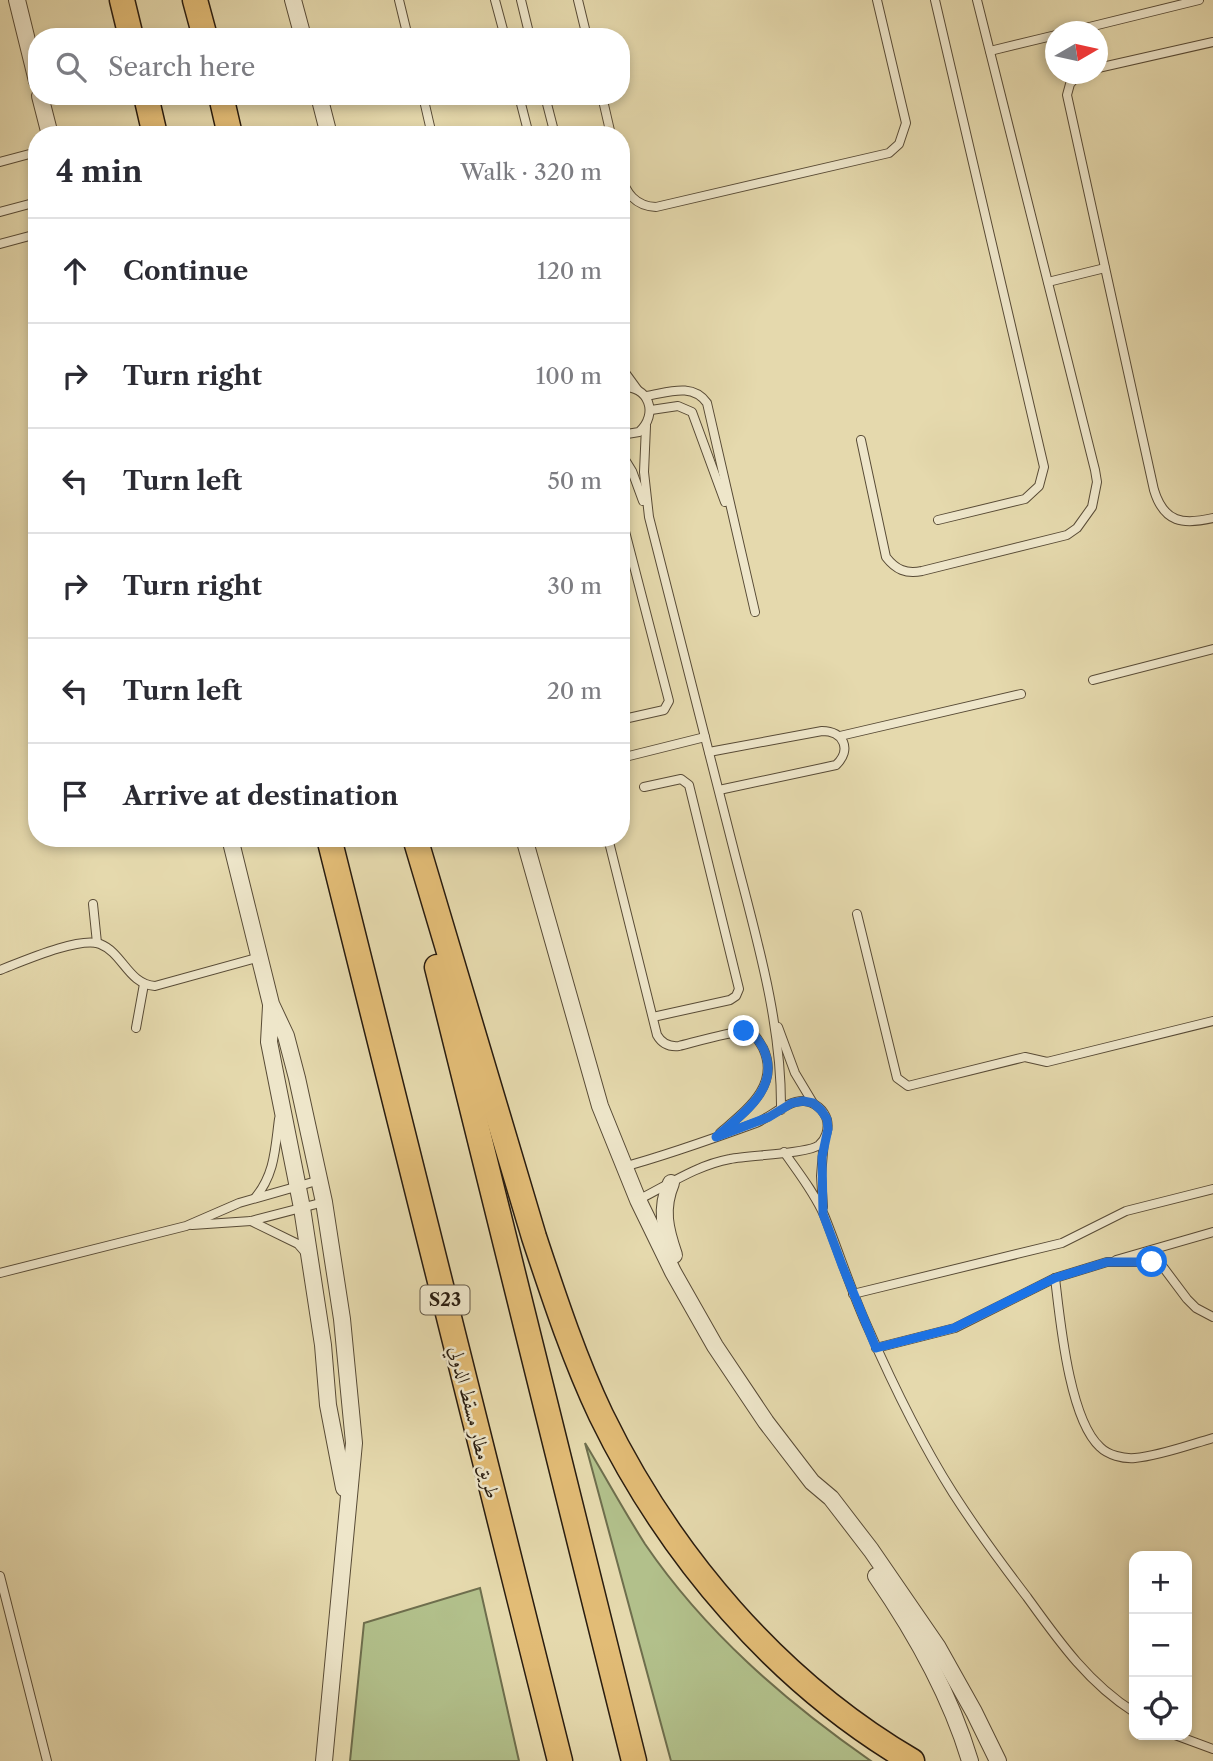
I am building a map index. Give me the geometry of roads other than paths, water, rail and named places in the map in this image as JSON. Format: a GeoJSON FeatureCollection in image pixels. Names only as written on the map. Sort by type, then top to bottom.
{"type":"FeatureCollection","features":[{"type":"Feature","properties":{"kind":"main road"},"geometry":{"type":"LineString","coordinates":[[121,0],[129,28]]}},
{"type":"Feature","properties":{"kind":"main road"},"geometry":{"type":"LineString","coordinates":[[195,0],[203,28]]}},
{"type":"Feature","properties":{"kind":"main road"},"geometry":{"type":"LineString","coordinates":[[148,105],[154,126]]}},
{"type":"Feature","properties":{"kind":"main road"},"geometry":{"type":"LineString","coordinates":[[223,105],[228,126]]}},
{"type":"Feature","properties":{"kind":"main road","name":"طريق مطار مسقط الدولي"},"geometry":{"type":"LineString","coordinates":[[330,847],[560,1761]]}},
{"type":"Feature","properties":{"kind":"main road"},"geometry":{"type":"LineString","coordinates":[[407,847],[634,1761]]}},
{"type":"Feature","properties":{"kind":"main road"},"geometry":{"type":"LineString","coordinates":[[418,847],[555,1302],[576,1360],[625,1460],[664,1523],[700,1573],[759,1641],[825,1701],[912,1761]]}},
{"type":"Feature","properties":{"kind":"street"},"geometry":{"type":"LineString","coordinates":[[17,0],[28,45]]}},
{"type":"Feature","properties":{"kind":"street"},"geometry":{"type":"LineString","coordinates":[[293,0],[301,28]]}},
{"type":"Feature","properties":{"kind":"street"},"geometry":{"type":"LineString","coordinates":[[42,105],[48,126]]}},
{"type":"Feature","properties":{"kind":"street"},"geometry":{"type":"LineString","coordinates":[[321,105],[327,126]]}},
{"type":"Feature","properties":{"kind":"street"},"geometry":{"type":"LineString","coordinates":[[232,847],[271,1004],[286,1036],[292,1057],[320,1180],[342,1319],[354,1443],[324,1761]]}},
{"type":"Feature","properties":{"kind":"street"},"geometry":{"type":"LineString","coordinates":[[527,847],[596,1093],[638,1200],[692,1307],[740,1385],[812,1482],[823,1506],[912,1630],[950,1703],[970,1761]]}},
{"type":"Feature","properties":{"kind":"street"},"geometry":{"type":"LineString","coordinates":[[271,1004],[269,1042],[302,1208],[323,1345],[328,1405],[347,1504]]}},
{"type":"Feature","properties":{"kind":"street"},"geometry":{"type":"LineString","coordinates":[[671,1183],[666,1194],[663,1219],[692,1307]]}},
{"type":"Feature","properties":{"kind":"street"},"geometry":{"type":"LineString","coordinates":[[812,1482],[831,1498],[937,1646],[998,1761]]}},
{"type":"Feature","properties":{"kind":"lane"},"geometry":{"type":"LineString","coordinates":[[399,0],[406,28]]}},
{"type":"Feature","properties":{"kind":"lane"},"geometry":{"type":"LineString","coordinates":[[495,0],[503,28]]}},
{"type":"Feature","properties":{"kind":"lane"},"geometry":{"type":"LineString","coordinates":[[521,0],[528,28]]}},
{"type":"Feature","properties":{"kind":"lane"},"geometry":{"type":"LineString","coordinates":[[578,0],[585,28]]}},
{"type":"Feature","properties":{"kind":"lane"},"geometry":{"type":"LineString","coordinates":[[630,195],[642,205],[656,207],[889,153],[899,144],[906,123],[877,0]]}},
{"type":"Feature","properties":{"kind":"lane"},"geometry":{"type":"LineString","coordinates":[[935,0],[1044,467],[1039,486],[1025,499],[938,520]]}},
{"type":"Feature","properties":{"kind":"lane"},"geometry":{"type":"LineString","coordinates":[[861,440],[886,557],[902,571],[922,571],[1055,540],[1077,528],[1092,507],[1097,482],[977,0]]}},
{"type":"Feature","properties":{"kind":"lane"},"geometry":{"type":"LineString","coordinates":[[1108,22],[1199,0]]}},
{"type":"Feature","properties":{"kind":"lane"},"geometry":{"type":"LineString","coordinates":[[990,51],[1045,37]]}},
{"type":"Feature","properties":{"kind":"lane"},"geometry":{"type":"LineString","coordinates":[[1108,66],[1213,42]]}},
{"type":"Feature","properties":{"kind":"lane"},"geometry":{"type":"LineString","coordinates":[[1070,84],[1067,95],[1157,501],[1172,517],[1182,521],[1193,523],[1213,517]]}},
{"type":"Feature","properties":{"kind":"lane"},"geometry":{"type":"LineString","coordinates":[[425,105],[430,126]]}},
{"type":"Feature","properties":{"kind":"lane"},"geometry":{"type":"LineString","coordinates":[[521,105],[527,126]]}},
{"type":"Feature","properties":{"kind":"lane"},"geometry":{"type":"LineString","coordinates":[[547,105],[553,126]]}},
{"type":"Feature","properties":{"kind":"lane"},"geometry":{"type":"LineString","coordinates":[[604,105],[609,126]]}},
{"type":"Feature","properties":{"kind":"lane"},"geometry":{"type":"LineString","coordinates":[[0,162],[28,154]]}},
{"type":"Feature","properties":{"kind":"lane"},"geometry":{"type":"LineString","coordinates":[[0,212],[28,204]]}},
{"type":"Feature","properties":{"kind":"lane"},"geometry":{"type":"LineString","coordinates":[[0,244],[28,236]]}},
{"type":"Feature","properties":{"kind":"lane"},"geometry":{"type":"LineString","coordinates":[[1048,282],[1105,268]]}},
{"type":"Feature","properties":{"kind":"lane"},"geometry":{"type":"LineString","coordinates":[[630,379],[646,396],[651,410],[646,426],[644,472],[649,517]]}},
{"type":"Feature","properties":{"kind":"lane"},"geometry":{"type":"LineString","coordinates":[[630,388],[637,389]]}},
{"type":"Feature","properties":{"kind":"lane"},"geometry":{"type":"LineString","coordinates":[[646,396],[686,390],[698,394],[707,403],[755,612]]}},
{"type":"Feature","properties":{"kind":"lane"},"geometry":{"type":"LineString","coordinates":[[651,410],[683,406],[695,416],[737,538]]}},
{"type":"Feature","properties":{"kind":"lane"},"geometry":{"type":"LineString","coordinates":[[630,435],[646,426]]}},
{"type":"Feature","properties":{"kind":"lane"},"geometry":{"type":"LineString","coordinates":[[630,468],[649,517],[774,1018],[779,1051],[781,1110]]}},
{"type":"Feature","properties":{"kind":"lane"},"geometry":{"type":"LineString","coordinates":[[630,551],[669,701],[664,710],[630,718]]}},
{"type":"Feature","properties":{"kind":"lane"},"geometry":{"type":"LineString","coordinates":[[1093,680],[1213,649]]}},
{"type":"Feature","properties":{"kind":"lane"},"geometry":{"type":"LineString","coordinates":[[840,736],[1021,694]]}},
{"type":"Feature","properties":{"kind":"lane"},"geometry":{"type":"LineString","coordinates":[[709,752],[822,731],[832,731],[845,743],[845,752],[836,765],[719,790]]}},
{"type":"Feature","properties":{"kind":"lane"},"geometry":{"type":"LineString","coordinates":[[630,757],[705,737]]}},
{"type":"Feature","properties":{"kind":"lane"},"geometry":{"type":"LineString","coordinates":[[644,787],[681,779],[689,785],[739,989],[736,996],[730,1000],[653,1017]]}},
{"type":"Feature","properties":{"kind":"lane"},"geometry":{"type":"LineString","coordinates":[[610,847],[657,1035],[668,1046],[679,1046],[744,1031],[757,1037],[764,1050],[768,1068],[760,1095],[716,1137]]}},
{"type":"Feature","properties":{"kind":"lane"},"geometry":{"type":"LineString","coordinates":[[93,904],[97,943]]}},
{"type":"Feature","properties":{"kind":"lane"},"geometry":{"type":"LineString","coordinates":[[858,914],[897,1078],[908,1086],[1025,1057],[1047,1062],[1213,1021]]}},
{"type":"Feature","properties":{"kind":"lane"},"geometry":{"type":"LineString","coordinates":[[0,970],[57,949],[97,943],[108,949],[134,978],[144,984],[161,985],[260,957]]}},
{"type":"Feature","properties":{"kind":"lane"},"geometry":{"type":"LineString","coordinates":[[136,1028],[144,984]]}},
{"type":"Feature","properties":{"kind":"lane"},"geometry":{"type":"LineString","coordinates":[[638,1200],[688,1173],[726,1159],[818,1147],[824,1139],[828,1129],[827,1119],[813,1103],[795,1073],[774,1018]]}},
{"type":"Feature","properties":{"kind":"lane"},"geometry":{"type":"LineString","coordinates":[[623,1167],[654,1159],[756,1122],[792,1103],[813,1103]]}},
{"type":"Feature","properties":{"kind":"lane"},"geometry":{"type":"LineString","coordinates":[[255,1199],[267,1184],[272,1171],[281,1105]]}},
{"type":"Feature","properties":{"kind":"lane"},"geometry":{"type":"LineString","coordinates":[[823,1214],[821,1176],[824,1139]]}},
{"type":"Feature","properties":{"kind":"lane"},"geometry":{"type":"LineString","coordinates":[[783,1152],[801,1176],[823,1214],[876,1348],[930,1455],[978,1531],[1075,1661],[1101,1687],[1129,1708]]}},
{"type":"Feature","properties":{"kind":"lane"},"geometry":{"type":"LineString","coordinates":[[0,1273],[186,1226],[255,1199],[320,1180]]}},
{"type":"Feature","properties":{"kind":"lane"},"geometry":{"type":"LineString","coordinates":[[853,1294],[1062,1243],[1126,1211],[1213,1189]]}},
{"type":"Feature","properties":{"kind":"lane"},"geometry":{"type":"LineString","coordinates":[[186,1226],[250,1220],[324,1202]]}},
{"type":"Feature","properties":{"kind":"lane"},"geometry":{"type":"LineString","coordinates":[[250,1220],[299,1244],[309,1258]]}},
{"type":"Feature","properties":{"kind":"lane"},"geometry":{"type":"LineString","coordinates":[[876,1348],[954,1328],[1055,1278],[1213,1232]]}},
{"type":"Feature","properties":{"kind":"lane"},"geometry":{"type":"LineString","coordinates":[[1107,1262],[1152,1262],[1163,1267],[1187,1299],[1196,1308],[1213,1317]]}},
{"type":"Feature","properties":{"kind":"lane"},"geometry":{"type":"LineString","coordinates":[[1055,1278],[1067,1370],[1083,1420],[1097,1445],[1109,1454],[1134,1458],[1213,1438]]}},
{"type":"Feature","properties":{"kind":"lane"},"geometry":{"type":"LineString","coordinates":[[0,1576],[47,1761]]}},
{"type":"Feature","properties":{"kind":"lane"},"geometry":{"type":"LineString","coordinates":[[1189,1740],[1213,1749]]}}]}
